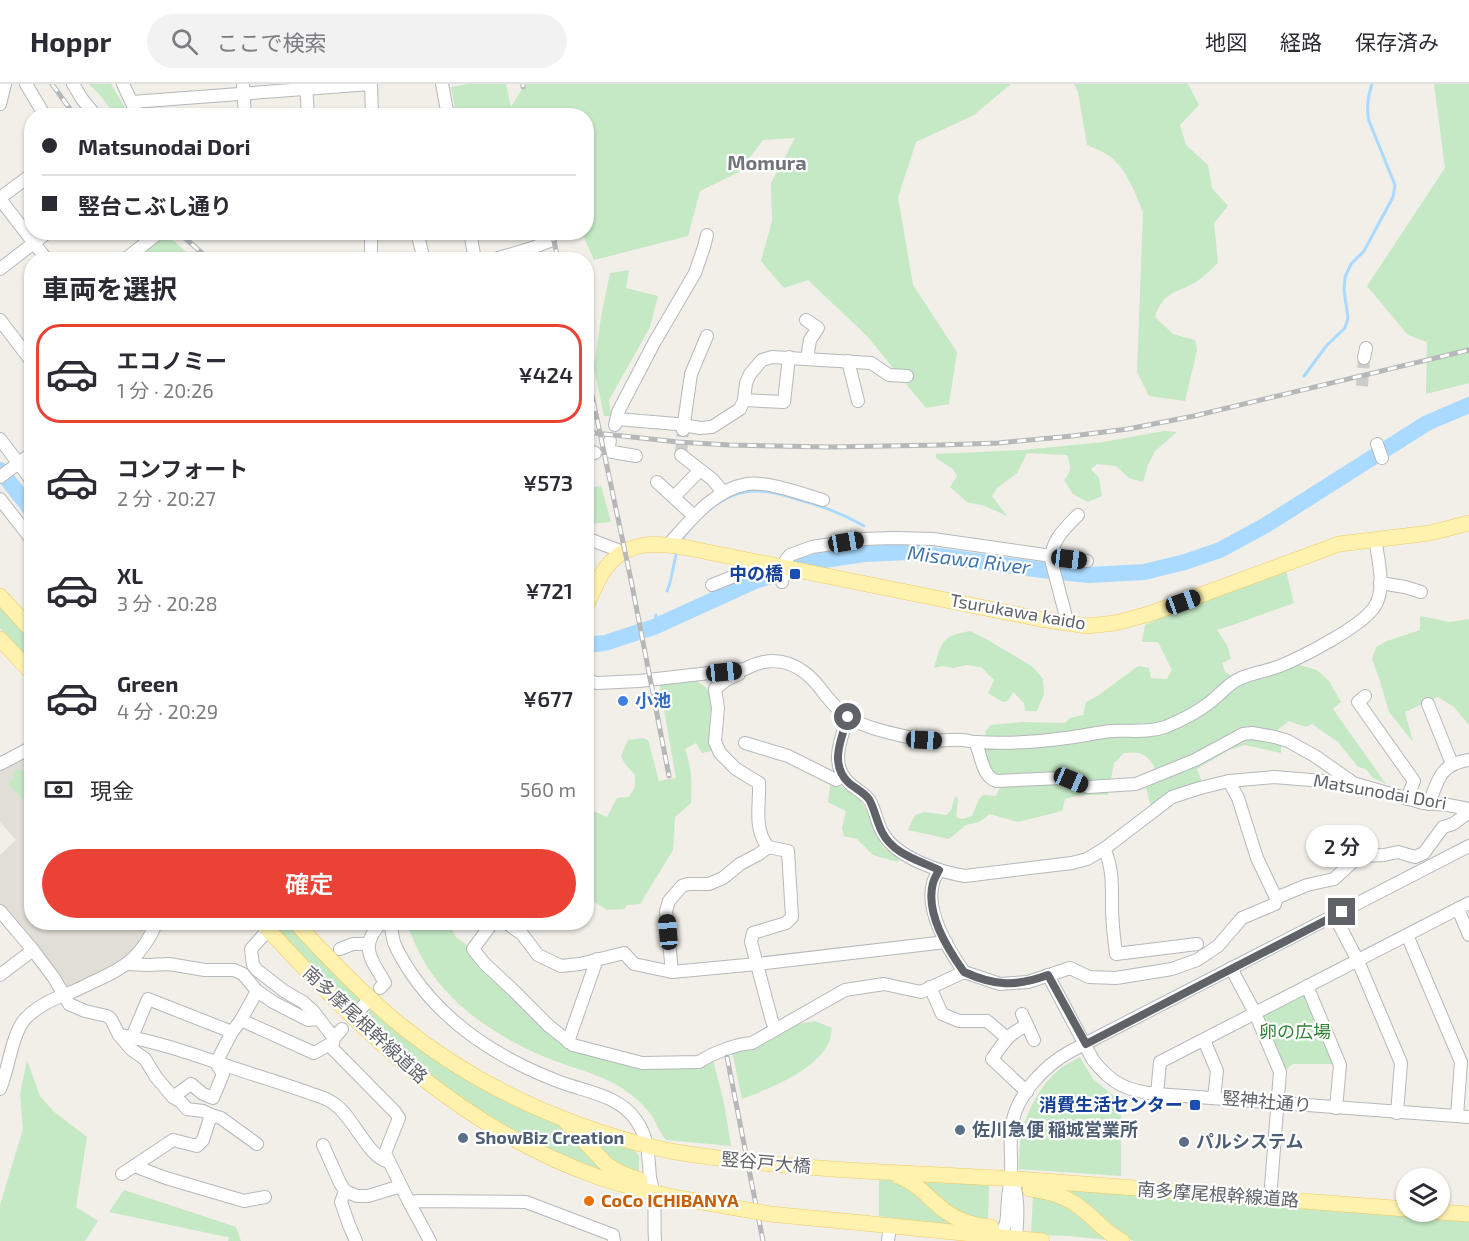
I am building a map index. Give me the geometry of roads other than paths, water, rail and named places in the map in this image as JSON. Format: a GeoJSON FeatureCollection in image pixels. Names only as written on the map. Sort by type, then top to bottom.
{"type":"FeatureCollection","features":[{"type":"Feature","properties":{"kind":"main road","name":"Tsurukawa kaido"},"geometry":{"type":"LineString","coordinates":[[594,590],[602,573],[623,552],[646,544],[676,546],[768,564],[784,572],[809,572],[1087,626],[1115,623],[1149,614],[1339,544],[1430,532],[1469,523]]}},
{"type":"Feature","properties":{"kind":"main road"},"geometry":{"type":"LineString","coordinates":[[0,596],[24,622]]}},
{"type":"Feature","properties":{"kind":"main road"},"geometry":{"type":"LineString","coordinates":[[0,639],[24,664]]}},
{"type":"Feature","properties":{"kind":"main road","name":"南多摩尾根幹線道路"},"geometry":{"type":"LineString","coordinates":[[269,930],[329,994],[395,1057],[453,1102],[488,1125],[550,1157],[650,1197],[673,1197],[770,1214],[863,1223],[889,1234]]}},
{"type":"Feature","properties":{"kind":"main road","name":"南多摩尾根幹線道路"},"geometry":{"type":"LineString","coordinates":[[302,930],[357,987],[410,1032],[458,1065],[515,1097],[556,1115],[625,1139]]}},
{"type":"Feature","properties":{"kind":"main road"},"geometry":{"type":"LineString","coordinates":[[556,1115],[575,1131],[607,1165],[646,1183],[650,1197]]}},
{"type":"Feature","properties":{"kind":"main road","name":"竪谷戸大橋"},"geometry":{"type":"LineString","coordinates":[[625,1139],[718,1159],[863,1171]]}},
{"type":"Feature","properties":{"kind":"main road","name":"南多摩尾根幹線道路"},"geometry":{"type":"LineString","coordinates":[[863,1171],[1010,1184],[1396,1208]]}},
{"type":"Feature","properties":{"kind":"main road"},"geometry":{"type":"LineString","coordinates":[[884,1172],[910,1182],[944,1210],[963,1221],[992,1227],[1012,1236]]}},
{"type":"Feature","properties":{"kind":"main road"},"geometry":{"type":"LineString","coordinates":[[1010,1184],[1049,1192],[1071,1201],[1103,1230],[1122,1241]]}},
{"type":"Feature","properties":{"kind":"main road"},"geometry":{"type":"LineString","coordinates":[[1450,1213],[1469,1214]]}},
{"type":"Feature","properties":{"kind":"main road"},"geometry":{"type":"LineString","coordinates":[[889,1234],[1012,1236]]}},
{"type":"Feature","properties":{"kind":"street"},"geometry":{"type":"LineString","coordinates":[[0,104],[5,84]]}},
{"type":"Feature","properties":{"kind":"street"},"geometry":{"type":"LineString","coordinates":[[26,84],[40,108]]}},
{"type":"Feature","properties":{"kind":"street"},"geometry":{"type":"LineString","coordinates":[[73,84],[89,108]]}},
{"type":"Feature","properties":{"kind":"street"},"geometry":{"type":"LineString","coordinates":[[123,84],[135,108]]}},
{"type":"Feature","properties":{"kind":"street"},"geometry":{"type":"LineString","coordinates":[[132,102],[243,89],[371,84],[372,108]]}},
{"type":"Feature","properties":{"kind":"street"},"geometry":{"type":"LineString","coordinates":[[442,84],[446,108]]}},
{"type":"Feature","properties":{"kind":"street"},"geometry":{"type":"LineString","coordinates":[[306,86],[307,108]]}},
{"type":"Feature","properties":{"kind":"street"},"geometry":{"type":"LineString","coordinates":[[243,89],[244,108]]}},
{"type":"Feature","properties":{"kind":"street"},"geometry":{"type":"LineString","coordinates":[[24,180],[0,199],[24,230]]}},
{"type":"Feature","properties":{"kind":"street"},"geometry":{"type":"LineString","coordinates":[[707,235],[695,273],[654,343],[618,412],[616,422],[684,428],[712,427],[740,409],[750,374],[762,360],[772,357],[872,363],[889,375],[907,376]]}},
{"type":"Feature","properties":{"kind":"street"},"geometry":{"type":"LineString","coordinates":[[32,240],[41,252]]}},
{"type":"Feature","properties":{"kind":"street"},"geometry":{"type":"LineString","coordinates":[[0,269],[38,240]]}},
{"type":"Feature","properties":{"kind":"street"},"geometry":{"type":"LineString","coordinates":[[134,252],[150,240]]}},
{"type":"Feature","properties":{"kind":"street"},"geometry":{"type":"LineString","coordinates":[[519,252],[550,241]]}},
{"type":"Feature","properties":{"kind":"street"},"geometry":{"type":"LineString","coordinates":[[0,320],[24,352]]}},
{"type":"Feature","properties":{"kind":"street"},"geometry":{"type":"LineString","coordinates":[[806,320],[818,328],[810,340],[807,358]]}},
{"type":"Feature","properties":{"kind":"street"},"geometry":{"type":"LineString","coordinates":[[684,428],[691,374],[707,336]]}},
{"type":"Feature","properties":{"kind":"street"},"geometry":{"type":"LineString","coordinates":[[744,400],[784,402],[789,357]]}},
{"type":"Feature","properties":{"kind":"street"},"geometry":{"type":"LineString","coordinates":[[848,361],[858,401]]}},
{"type":"Feature","properties":{"kind":"street"},"geometry":{"type":"LineString","coordinates":[[0,439],[15,466],[24,474]]}},
{"type":"Feature","properties":{"kind":"street"},"geometry":{"type":"LineString","coordinates":[[610,441],[607,451],[636,456]]}},
{"type":"Feature","properties":{"kind":"street"},"geometry":{"type":"LineString","coordinates":[[1377,444],[1382,458]]}},
{"type":"Feature","properties":{"kind":"street"},"geometry":{"type":"LineString","coordinates":[[681,455],[712,479],[723,492]]}},
{"type":"Feature","properties":{"kind":"street"},"geometry":{"type":"LineString","coordinates":[[0,477],[24,459]]}},
{"type":"Feature","properties":{"kind":"street"},"geometry":{"type":"LineString","coordinates":[[674,497],[700,470]]}},
{"type":"Feature","properties":{"kind":"street"},"geometry":{"type":"LineString","coordinates":[[657,482],[694,516]]}},
{"type":"Feature","properties":{"kind":"street"},"geometry":{"type":"LineString","coordinates":[[676,546],[694,516],[711,501],[723,492],[748,484],[796,492],[824,500]]}},
{"type":"Feature","properties":{"kind":"street"},"geometry":{"type":"LineString","coordinates":[[0,499],[24,530]]}},
{"type":"Feature","properties":{"kind":"street"},"geometry":{"type":"LineString","coordinates":[[1068,624],[1051,558],[1053,545],[1078,515]]}},
{"type":"Feature","properties":{"kind":"street"},"geometry":{"type":"LineString","coordinates":[[784,572],[790,555],[812,547],[864,539],[933,539],[1051,558],[1087,561]]}},
{"type":"Feature","properties":{"kind":"street"},"geometry":{"type":"LineString","coordinates":[[776,1029],[751,942],[753,933],[786,923],[792,917],[788,851],[768,847],[763,840],[758,820],[759,783],[736,769],[720,753],[715,742],[718,708],[714,689],[753,665],[770,661],[786,662],[804,672],[836,708],[848,717],[866,726],[924,740],[1032,741],[1162,728],[1199,710],[1211,702],[1222,690],[1240,679],[1279,667],[1312,651],[1364,618],[1375,607],[1380,594],[1380,571],[1375,539]]}},
{"type":"Feature","properties":{"kind":"street"},"geometry":{"type":"LineString","coordinates":[[594,541],[623,552]]}},
{"type":"Feature","properties":{"kind":"street"},"geometry":{"type":"LineString","coordinates":[[712,585],[742,573],[752,561]]}},
{"type":"Feature","properties":{"kind":"street"},"geometry":{"type":"LineString","coordinates":[[1380,583],[1405,586],[1421,592]]}},
{"type":"Feature","properties":{"kind":"street"},"geometry":{"type":"LineString","coordinates":[[594,682],[639,681],[745,669]]}},
{"type":"Feature","properties":{"kind":"street"},"geometry":{"type":"LineString","coordinates":[[1365,696],[1358,702],[1414,781],[1407,799]]}},
{"type":"Feature","properties":{"kind":"street"},"geometry":{"type":"LineString","coordinates":[[1428,704],[1452,764]]}},
{"type":"Feature","properties":{"kind":"street"},"geometry":{"type":"LineString","coordinates":[[745,743],[788,756],[836,780],[844,777],[838,765],[838,748],[848,717]]}},
{"type":"Feature","properties":{"kind":"street"},"geometry":{"type":"LineString","coordinates":[[975,742],[985,772],[989,778],[996,781],[1062,778],[1088,787],[1136,784],[1195,760],[1243,734],[1262,734],[1297,746],[1356,784]]}},
{"type":"Feature","properties":{"kind":"street"},"geometry":{"type":"LineString","coordinates":[[0,764],[24,751]]}},
{"type":"Feature","properties":{"kind":"street"},"geometry":{"type":"LineString","coordinates":[[1429,804],[1440,774],[1452,764],[1469,760]]}},
{"type":"Feature","properties":{"kind":"street","name":"Matsunodai Dori"},"geometry":{"type":"LineString","coordinates":[[844,777],[867,796],[882,833],[893,846],[908,857],[939,870],[965,876],[1072,863],[1087,859],[1104,849],[1172,797],[1229,781],[1274,777],[1356,784],[1407,799],[1429,804],[1448,804],[1469,810]]}},
{"type":"Feature","properties":{"kind":"street"},"geometry":{"type":"LineString","coordinates":[[939,870],[933,883],[931,900],[937,923],[964,972],[1000,984],[1028,982],[1070,968],[1089,976],[1116,978],[1172,969],[1197,960],[1218,946],[1242,918],[1275,904],[1276,898],[1257,858],[1238,798],[1229,781]]}},
{"type":"Feature","properties":{"kind":"street"},"geometry":{"type":"LineString","coordinates":[[1276,898],[1307,885],[1334,879],[1359,856],[1398,852],[1415,857],[1424,853],[1443,827],[1453,824],[1469,810]]}},
{"type":"Feature","properties":{"kind":"street"},"geometry":{"type":"LineString","coordinates":[[1012,1236],[1018,1207],[1010,1184],[1009,1131],[1035,1079],[1054,1062],[1063,1055],[1469,846]]}},
{"type":"Feature","properties":{"kind":"street"},"geometry":{"type":"LineString","coordinates":[[672,972],[666,912],[669,901],[682,886],[709,884],[723,878],[740,864],[768,847]]}},
{"type":"Feature","properties":{"kind":"street"},"geometry":{"type":"LineString","coordinates":[[1104,849],[1108,857],[1113,895],[1116,954],[1197,944]]}},
{"type":"Feature","properties":{"kind":"street"},"geometry":{"type":"LineString","coordinates":[[1157,1094],[1160,1062],[1463,906],[1469,935]]}},
{"type":"Feature","properties":{"kind":"street"},"geometry":{"type":"LineString","coordinates":[[0,911],[54,978],[69,1004],[111,1019],[119,1035],[131,1049],[145,1059],[156,1077],[187,1109],[203,1111],[221,1118],[257,1144]]}},
{"type":"Feature","properties":{"kind":"street"},"geometry":{"type":"LineString","coordinates":[[1334,915],[1358,961],[1401,1063],[1397,1113]]}},
{"type":"Feature","properties":{"kind":"street"},"geometry":{"type":"LineString","coordinates":[[0,1086],[12,1048],[25,1019],[63,994],[108,976],[128,964],[140,951],[153,930]]}},
{"type":"Feature","properties":{"kind":"street"},"geometry":{"type":"LineString","coordinates":[[263,930],[251,949],[254,966],[267,978],[303,1002],[336,1037]]}},
{"type":"Feature","properties":{"kind":"street"},"geometry":{"type":"LineString","coordinates":[[392,930],[394,944],[411,973],[435,1004],[452,1020],[488,1046],[530,1069],[613,1100],[643,1126],[659,1148],[657,1181],[650,1197],[655,1241]]}},
{"type":"Feature","properties":{"kind":"street"},"geometry":{"type":"LineString","coordinates":[[488,930],[473,949],[484,963],[549,1026],[573,1045],[642,1063],[699,1062],[733,1047],[752,1042],[845,990],[884,984],[921,992],[964,972]]}},
{"type":"Feature","properties":{"kind":"street"},"geometry":{"type":"LineString","coordinates":[[516,930],[538,955],[561,966],[624,953],[634,964],[672,972],[946,942]]}},
{"type":"Feature","properties":{"kind":"street"},"geometry":{"type":"LineString","coordinates":[[340,949],[353,944],[369,933]]}},
{"type":"Feature","properties":{"kind":"street"},"geometry":{"type":"LineString","coordinates":[[369,933],[369,951],[385,983],[380,988]]}},
{"type":"Feature","properties":{"kind":"street"},"geometry":{"type":"LineString","coordinates":[[1407,935],[1461,1062],[1463,1117]]}},
{"type":"Feature","properties":{"kind":"street"},"geometry":{"type":"LineString","coordinates":[[0,975],[33,950]]}},
{"type":"Feature","properties":{"kind":"street"},"geometry":{"type":"LineString","coordinates":[[568,1042],[597,959]]}},
{"type":"Feature","properties":{"kind":"street"},"geometry":{"type":"LineString","coordinates":[[128,964],[147,966],[169,964],[205,970],[234,970],[243,974],[257,991],[273,1002],[308,1020],[319,1019]]}},
{"type":"Feature","properties":{"kind":"street"},"geometry":{"type":"LineString","coordinates":[[1231,968],[1255,1013],[1280,1072],[1270,1199]]}},
{"type":"Feature","properties":{"kind":"street","name":"竪神社通り"},"geometry":{"type":"LineString","coordinates":[[1048,975],[1093,1060],[1115,1082],[1127,1088],[1157,1094],[1463,1117]]}},
{"type":"Feature","properties":{"kind":"street"},"geometry":{"type":"LineString","coordinates":[[1307,986],[1340,1065],[1336,1108]]}},
{"type":"Feature","properties":{"kind":"street"},"geometry":{"type":"LineString","coordinates":[[930,987],[942,1014],[959,1021],[987,1021],[1007,1038]]}},
{"type":"Feature","properties":{"kind":"street"},"geometry":{"type":"LineString","coordinates":[[216,1063],[257,991]]}},
{"type":"Feature","properties":{"kind":"street"},"geometry":{"type":"LineString","coordinates":[[132,1038],[148,999],[232,1032]]}},
{"type":"Feature","properties":{"kind":"street"},"geometry":{"type":"LineString","coordinates":[[356,1014],[366,1003]]}},
{"type":"Feature","properties":{"kind":"street"},"geometry":{"type":"LineString","coordinates":[[241,1020],[314,1053],[336,1037]]}},
{"type":"Feature","properties":{"kind":"street"},"geometry":{"type":"LineString","coordinates":[[1027,1092],[992,1059],[1024,1020],[1034,1040]]}},
{"type":"Feature","properties":{"kind":"street"},"geometry":{"type":"LineString","coordinates":[[119,1035],[197,1055],[334,1103],[375,1153],[389,1162]]}},
{"type":"Feature","properties":{"kind":"street"},"geometry":{"type":"LineString","coordinates":[[336,1037],[332,1048],[399,1118],[385,1153],[430,1241]]}},
{"type":"Feature","properties":{"kind":"street"},"geometry":{"type":"LineString","coordinates":[[1204,1040],[1217,1071],[1214,1098]]}},
{"type":"Feature","properties":{"kind":"street"},"geometry":{"type":"LineString","coordinates":[[173,1097],[191,1084],[203,1094],[213,1098],[223,1074],[216,1063]]}},
{"type":"Feature","properties":{"kind":"street"},"geometry":{"type":"LineString","coordinates":[[122,1174],[172,1140],[197,1146],[203,1140],[211,1115]]}},
{"type":"Feature","properties":{"kind":"street"},"geometry":{"type":"LineString","coordinates":[[1010,1184],[1009,1151],[1012,1122]]}},
{"type":"Feature","properties":{"kind":"street"},"geometry":{"type":"LineString","coordinates":[[323,1145],[345,1191],[357,1196],[368,1196],[401,1186]]}},
{"type":"Feature","properties":{"kind":"street"},"geometry":{"type":"LineString","coordinates":[[134,1166],[244,1201],[265,1197]]}},
{"type":"Feature","properties":{"kind":"street"},"geometry":{"type":"LineString","coordinates":[[345,1191],[341,1202],[356,1241]]}},
{"type":"Feature","properties":{"kind":"street"},"geometry":{"type":"LineString","coordinates":[[409,1202],[526,1202],[614,1235],[614,1241]]}},
{"type":"Feature","properties":{"kind":"waterway"},"geometry":{"type":"LineString","coordinates":[[1304,376],[1327,345],[1345,328],[1348,318],[1344,290],[1345,277],[1351,264],[1364,251],[1393,197],[1395,185],[1369,121],[1368,102],[1372,84]]}},
{"type":"Feature","properties":{"kind":"waterway","name":"Misawa River"},"geometry":{"type":"LineString","coordinates":[[594,644],[605,643],[654,627],[755,581],[817,561],[864,554],[910,552],[1088,575],[1144,572],[1185,562],[1220,550],[1266,525],[1427,423],[1469,405]]}},
{"type":"Feature","properties":{"kind":"waterway","name":"Misawa River"},"geometry":{"type":"LineString","coordinates":[[0,470],[24,501]]}},
{"type":"Feature","properties":{"kind":"waterway"},"geometry":{"type":"LineString","coordinates":[[681,541],[695,523],[723,500],[733,495],[755,491],[766,491],[817,505],[864,526]]}},
{"type":"Feature","properties":{"kind":"waterway"},"geometry":{"type":"LineString","coordinates":[[667,591],[677,550]]}},
{"type":"Feature","properties":{"kind":"waterway"},"geometry":{"type":"LineString","coordinates":[[654,627],[656,615]]}},
{"type":"Feature","properties":{"kind":"tunnel"},"geometry":{"type":"LineString","coordinates":[[1362,386],[1364,358]]}},
{"type":"Feature","properties":{"kind":"tunnel"},"geometry":{"type":"LineString","coordinates":[[681,455],[683,430]]}},
{"type":"Feature","properties":{"kind":"railway"},"geometry":{"type":"LineString","coordinates":[[52,84],[69,108]]}},
{"type":"Feature","properties":{"kind":"railway"},"geometry":{"type":"LineString","coordinates":[[187,240],[201,252]]}},
{"type":"Feature","properties":{"kind":"railway"},"geometry":{"type":"LineString","coordinates":[[554,240],[556,252]]}},
{"type":"Feature","properties":{"kind":"railway"},"geometry":{"type":"LineString","coordinates":[[594,433],[678,442],[829,447],[998,443],[1072,436],[1128,429],[1194,416],[1469,350]]}},
{"type":"Feature","properties":{"kind":"railway"},"geometry":{"type":"LineString","coordinates":[[594,405],[669,776]]}},
{"type":"Feature","properties":{"kind":"railway"},"geometry":{"type":"LineString","coordinates":[[727,1057],[763,1241]]}},
{"type":"Feature","properties":{"kind":"place","name":"中の橋"},"geometry":{"type":"Point","coordinates":[795,574]}},
{"type":"Feature","properties":{"kind":"place","name":"小池"},"geometry":{"type":"Point","coordinates":[623,701]}},
{"type":"Feature","properties":{"kind":"place","name":"消費生活センター"},"geometry":{"type":"Point","coordinates":[1195,1105]}},
{"type":"Feature","properties":{"kind":"place","name":"佐川急便 稲城営業所"},"geometry":{"type":"Point","coordinates":[960,1130]}},
{"type":"Feature","properties":{"kind":"place","name":"ShowBiz Creation"},"geometry":{"type":"Point","coordinates":[463,1138]}},
{"type":"Feature","properties":{"kind":"place","name":"パルシステム"},"geometry":{"type":"Point","coordinates":[1184,1142]}},
{"type":"Feature","properties":{"kind":"place","name":"CoCo ICHIBANYA"},"geometry":{"type":"Point","coordinates":[589,1201]}},
{"type":"Feature","properties":{"kind":"district","name":"Momura"},"geometry":{"type":"Point","coordinates":[767,163]}},
{"type":"Feature","properties":{"kind":"park label","name":"卵の広場"},"geometry":{"type":"Point","coordinates":[1295,1032]}}]}
